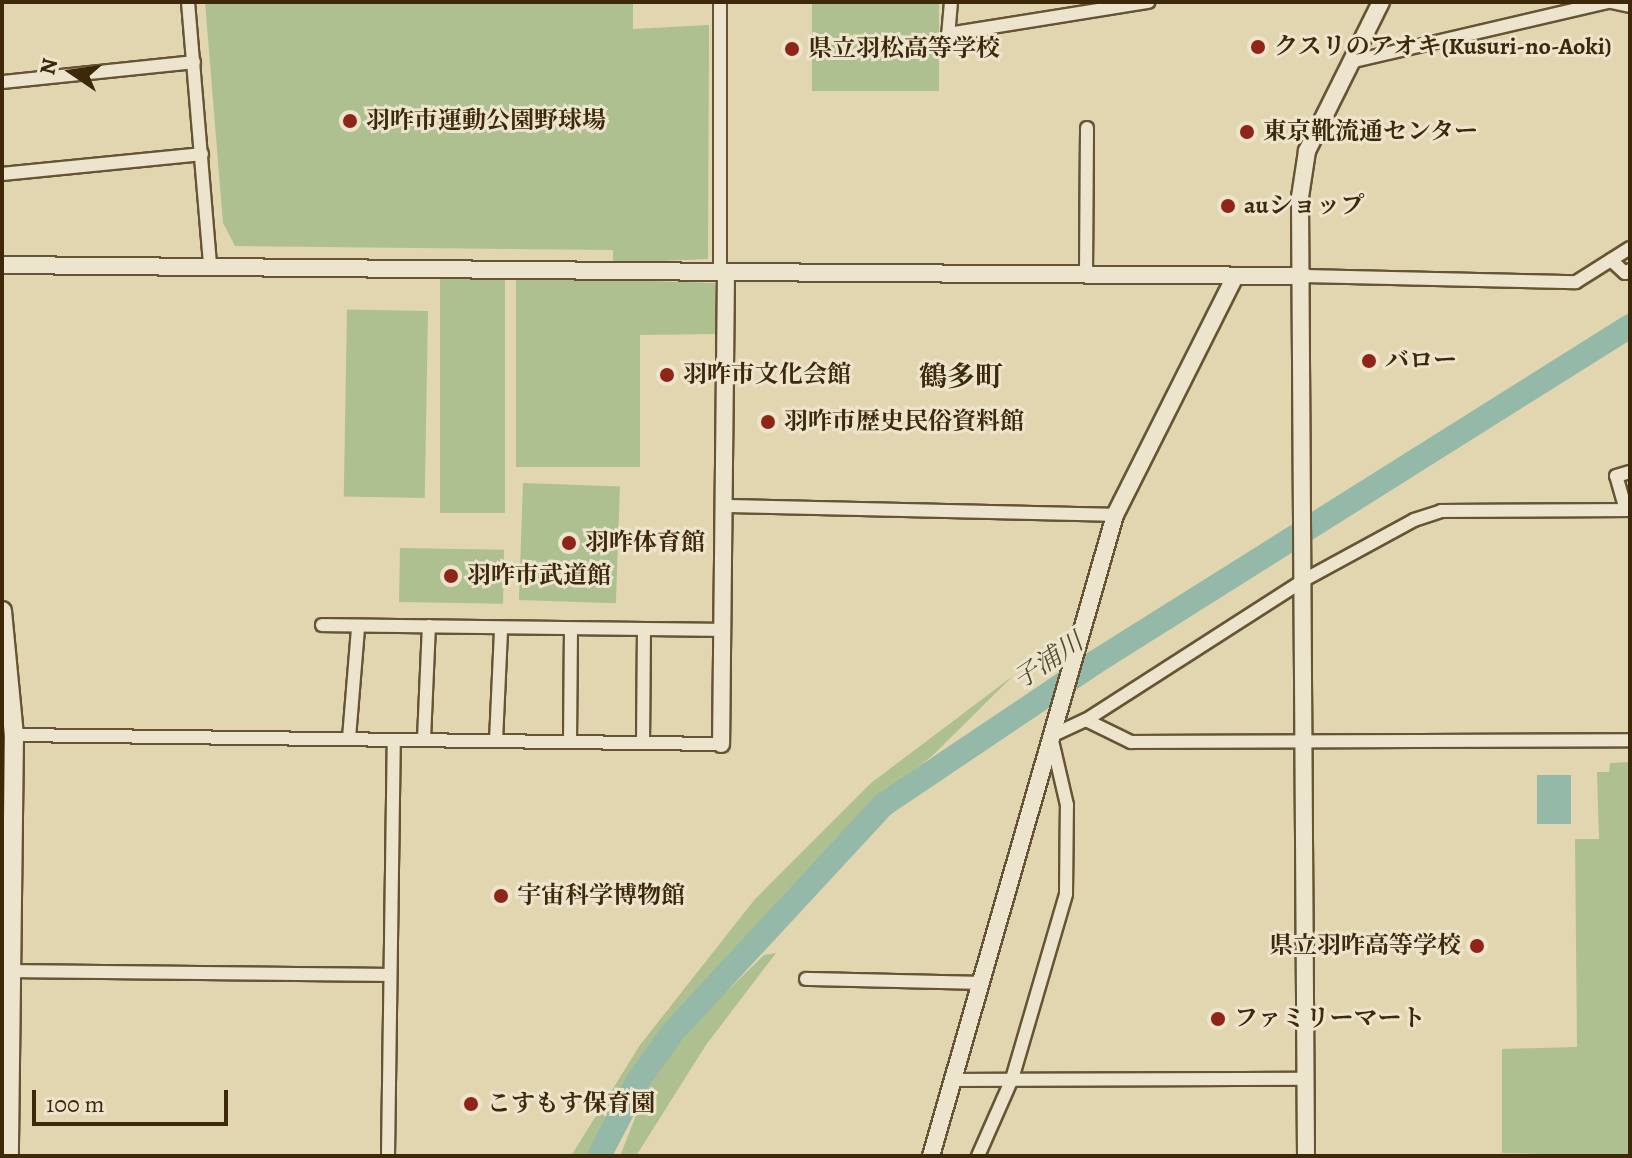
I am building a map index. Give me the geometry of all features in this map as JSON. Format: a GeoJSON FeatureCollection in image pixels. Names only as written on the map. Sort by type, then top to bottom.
{"type":"FeatureCollection","features":[{"type":"Feature","properties":{"kind":"main road"},"geometry":{"type":"LineString","coordinates":[[2,611],[14,735],[9,1156]]}},
{"type":"Feature","properties":{"kind":"street"},"geometry":{"type":"LineString","coordinates":[[188,2],[210,265]]}},
{"type":"Feature","properties":{"kind":"street"},"geometry":{"type":"LineString","coordinates":[[14,735],[721,744],[724,506],[720,2]]}},
{"type":"Feature","properties":{"kind":"street"},"geometry":{"type":"LineString","coordinates":[[951,2],[948,34],[1100,6],[1148,2]]}},
{"type":"Feature","properties":{"kind":"street"},"geometry":{"type":"LineString","coordinates":[[1306,1156],[1302,169],[1381,2]]}},
{"type":"Feature","properties":{"kind":"street"},"geometry":{"type":"LineString","coordinates":[[1350,62],[1610,2],[1630,6]]}},
{"type":"Feature","properties":{"kind":"street"},"geometry":{"type":"LineString","coordinates":[[2,82],[194,62]]}},
{"type":"Feature","properties":{"kind":"street"},"geometry":{"type":"LineString","coordinates":[[1086,274],[1087,128]]}},
{"type":"Feature","properties":{"kind":"street"},"geometry":{"type":"LineString","coordinates":[[2,174],[202,154]]}},
{"type":"Feature","properties":{"kind":"street"},"geometry":{"type":"LineString","coordinates":[[2,265],[1304,276],[1561,283],[1576,282],[1630,248]]}},
{"type":"Feature","properties":{"kind":"street"},"geometry":{"type":"LineString","coordinates":[[1611,260],[1625,273],[1630,270]]}},
{"type":"Feature","properties":{"kind":"street"},"geometry":{"type":"LineString","coordinates":[[931,1156],[1082,619],[1115,515],[1235,276]]}},
{"type":"Feature","properties":{"kind":"street"},"geometry":{"type":"LineString","coordinates":[[1051,736],[1086,720],[1304,574],[1441,511],[1628,510],[1616,476],[1630,472]]}},
{"type":"Feature","properties":{"kind":"street"},"geometry":{"type":"LineString","coordinates":[[724,506],[1115,515]]}},
{"type":"Feature","properties":{"kind":"street"},"geometry":{"type":"LineString","coordinates":[[322,625],[501,630],[723,630]]}},
{"type":"Feature","properties":{"kind":"street"},"geometry":{"type":"LineString","coordinates":[[424,739],[429,626]]}},
{"type":"Feature","properties":{"kind":"street"},"geometry":{"type":"LineString","coordinates":[[349,738],[358,628]]}},
{"type":"Feature","properties":{"kind":"street"},"geometry":{"type":"LineString","coordinates":[[643,743],[644,629]]}},
{"type":"Feature","properties":{"kind":"street"},"geometry":{"type":"LineString","coordinates":[[496,741],[501,630]]}},
{"type":"Feature","properties":{"kind":"street"},"geometry":{"type":"LineString","coordinates":[[570,742],[571,630]]}},
{"type":"Feature","properties":{"kind":"street"},"geometry":{"type":"LineString","coordinates":[[1086,720],[1131,742],[1630,740]]}},
{"type":"Feature","properties":{"kind":"street"},"geometry":{"type":"LineString","coordinates":[[978,1156],[1012,1079],[1070,866],[1067,805],[1051,736]]}},
{"type":"Feature","properties":{"kind":"street"},"geometry":{"type":"LineString","coordinates":[[388,1156],[394,740]]}},
{"type":"Feature","properties":{"kind":"street"},"geometry":{"type":"LineString","coordinates":[[11,971],[389,975]]}},
{"type":"Feature","properties":{"kind":"street"},"geometry":{"type":"LineString","coordinates":[[806,979],[978,983]]}},
{"type":"Feature","properties":{"kind":"street"},"geometry":{"type":"LineString","coordinates":[[951,1080],[1305,1079]]}},
{"type":"Feature","properties":{"kind":"shaded area"},"geometry":{"type":"Polygon","coordinates":[[[205,2],[633,2],[633,29],[709,25],[708,259],[613,263],[613,250],[235,246],[223,223],[205,2]]]}},
{"type":"Feature","properties":{"kind":"shaded area"},"geometry":{"type":"Polygon","coordinates":[[[812,2],[939,2],[939,91],[812,91],[812,2]]]}},
{"type":"Feature","properties":{"kind":"shaded area"},"geometry":{"type":"Polygon","coordinates":[[[516,277],[717,283],[716,334],[640,335],[640,467],[516,467],[516,277]]]}},
{"type":"Feature","properties":{"kind":"shaded area"},"geometry":{"type":"Polygon","coordinates":[[[440,279],[505,279],[505,513],[440,513],[440,279]]]}},
{"type":"Feature","properties":{"kind":"shaded area"},"geometry":{"type":"Polygon","coordinates":[[[347,310],[428,311],[425,498],[344,497],[347,310]]]}},
{"type":"Feature","properties":{"kind":"shaded area","name":"羽咋体育館"},"geometry":{"type":"Polygon","coordinates":[[[523,483],[620,486],[616,603],[519,600],[523,483]]]}},
{"type":"Feature","properties":{"kind":"shaded area","name":"羽咋市武道館"},"geometry":{"type":"Polygon","coordinates":[[[400,548],[504,550],[503,604],[399,602],[400,548]]]}},
{"type":"Feature","properties":{"kind":"shaded area"},"geometry":{"type":"Polygon","coordinates":[[[1013,676],[932,756],[876,800],[843,840],[834,842],[729,968],[711,980],[659,1038],[587,1156],[571,1156],[640,1045],[755,899],[871,783],[1013,676]]]}},
{"type":"Feature","properties":{"kind":"shaded area"},"geometry":{"type":"Polygon","coordinates":[[[1630,762],[1630,1156],[1502,1153],[1502,1049],[1577,1047],[1575,839],[1599,839],[1597,772],[1609,772],[1610,763],[1630,762]]]}},
{"type":"Feature","properties":{"kind":"shaded area"},"geometry":{"type":"Polygon","coordinates":[[[1537,775],[1571,775],[1571,824],[1537,824],[1537,775]]]}},
{"type":"Feature","properties":{"kind":"shaded area"},"geometry":{"type":"Polygon","coordinates":[[[776,953],[706,1045],[636,1156],[620,1156],[645,1093],[679,1038],[764,955],[776,953]]]}},
{"type":"Feature","properties":{"kind":"waterway","name":"子浦川"},"geometry":{"type":"LineString","coordinates":[[599,1156],[638,1081],[672,1033],[883,805],[1094,663],[1630,326]]}},
{"type":"Feature","properties":{"kind":"place","name":"クスリのアオキ(Kusuri-no-Aoki)"},"geometry":{"type":"Point","coordinates":[1258,47]}},
{"type":"Feature","properties":{"kind":"place","name":"県立羽松高等学校"},"geometry":{"type":"Point","coordinates":[792,49]}},
{"type":"Feature","properties":{"kind":"place","name":"羽咋市運動公園野球場"},"geometry":{"type":"Point","coordinates":[350,121]}},
{"type":"Feature","properties":{"kind":"place","name":"東京靴流通センター"},"geometry":{"type":"Point","coordinates":[1247,132]}},
{"type":"Feature","properties":{"kind":"place","name":"auショップ"},"geometry":{"type":"Point","coordinates":[1228,206]}},
{"type":"Feature","properties":{"kind":"place","name":"バロー"},"geometry":{"type":"Point","coordinates":[1369,361]}},
{"type":"Feature","properties":{"kind":"place","name":"羽咋市文化会館"},"geometry":{"type":"Point","coordinates":[667,375]}},
{"type":"Feature","properties":{"kind":"place","name":"羽咋市歴史民俗資料館"},"geometry":{"type":"Point","coordinates":[768,422]}},
{"type":"Feature","properties":{"kind":"place","name":"羽咋体育館"},"geometry":{"type":"Point","coordinates":[569,543]}},
{"type":"Feature","properties":{"kind":"place","name":"羽咋市武道館"},"geometry":{"type":"Point","coordinates":[451,576]}},
{"type":"Feature","properties":{"kind":"place","name":"宇宙科学博物館"},"geometry":{"type":"Point","coordinates":[501,896]}},
{"type":"Feature","properties":{"kind":"place","name":"県立羽咋高等学校"},"geometry":{"type":"Point","coordinates":[1477,946]}},
{"type":"Feature","properties":{"kind":"place","name":"ファミリーマート"},"geometry":{"type":"Point","coordinates":[1218,1019]}},
{"type":"Feature","properties":{"kind":"place","name":"こすもす保育園"},"geometry":{"type":"Point","coordinates":[471,1104]}},
{"type":"Feature","properties":{"kind":"district","name":"鶴多町"},"geometry":{"type":"Point","coordinates":[961,377]}}]}
